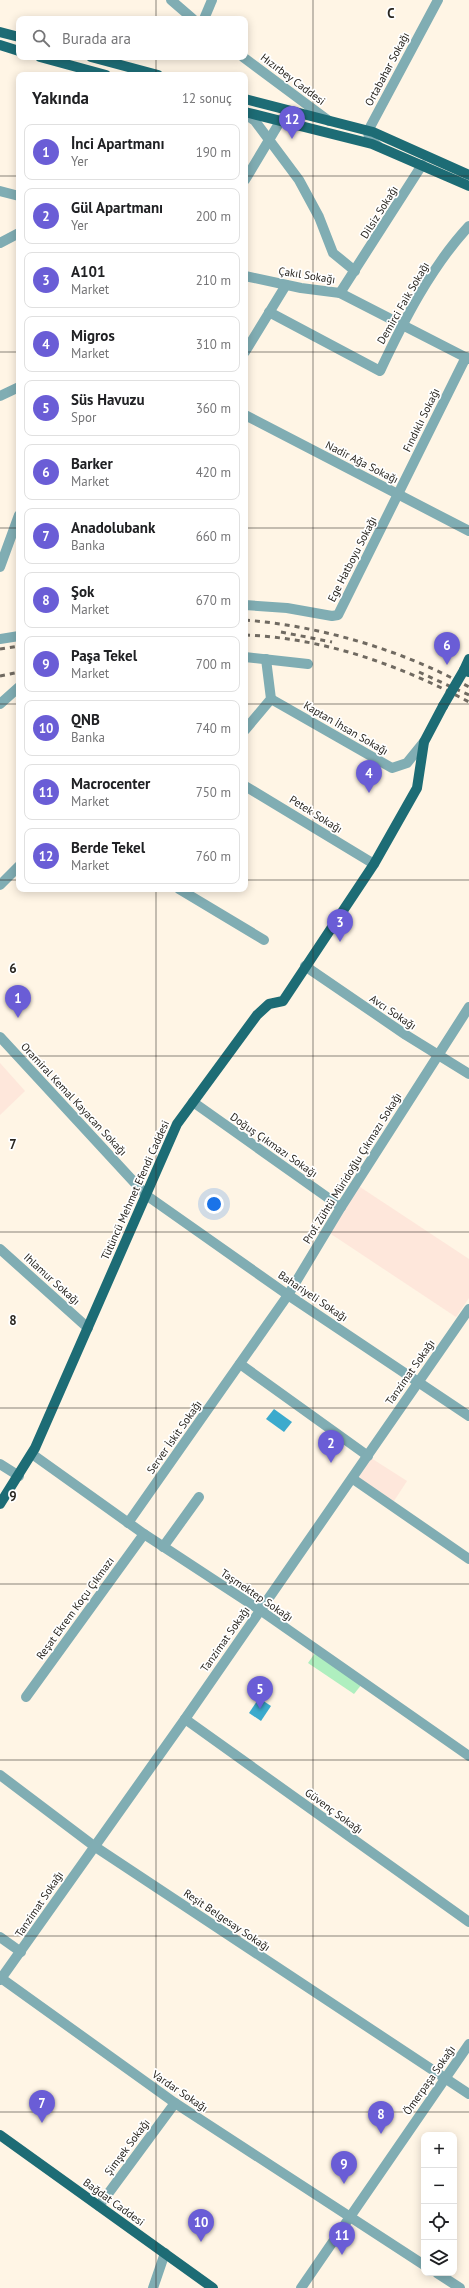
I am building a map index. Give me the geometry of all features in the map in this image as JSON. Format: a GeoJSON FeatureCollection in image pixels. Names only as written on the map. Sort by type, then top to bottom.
{"type":"FeatureCollection","features":[{"type":"Feature","properties":{"kind":"main road"},"geometry":{"type":"LineString","coordinates":[[0,32],[16,36]]}},
{"type":"Feature","properties":{"kind":"main road"},"geometry":{"type":"LineString","coordinates":[[0,46],[16,50]]}},
{"type":"Feature","properties":{"kind":"main road"},"geometry":{"type":"LineString","coordinates":[[51,60],[95,72]]}},
{"type":"Feature","properties":{"kind":"main road"},"geometry":{"type":"LineString","coordinates":[[102,60],[147,72]]}},
{"type":"Feature","properties":{"kind":"main road"},"geometry":{"type":"LineString","coordinates":[[248,100],[368,131],[469,174]]}},
{"type":"Feature","properties":{"kind":"main road"},"geometry":{"type":"LineString","coordinates":[[248,114],[342,135],[379,146],[469,186]]}},
{"type":"Feature","properties":{"kind":"main road"},"geometry":{"type":"LineString","coordinates":[[467,671],[469,659]]}},
{"type":"Feature","properties":{"kind":"main road","name":"Tütüncü Mehmet Efendi Caddesi"},"geometry":{"type":"LineString","coordinates":[[0,1504],[32,1454],[177,1124],[257,1014],[270,1004],[283,1001],[304,966],[374,864],[417,788],[424,742],[443,706],[467,671]]}},
{"type":"Feature","properties":{"kind":"main road","name":"Bağdat Caddesi"},"geometry":{"type":"LineString","coordinates":[[0,2135],[213,2288]]}},
{"type":"Feature","properties":{"kind":"street"},"geometry":{"type":"LineString","coordinates":[[171,0],[190,16]]}},
{"type":"Feature","properties":{"kind":"street"},"geometry":{"type":"LineString","coordinates":[[205,16],[212,0]]}},
{"type":"Feature","properties":{"kind":"street","name":"Ortabahar Sokağı"},"geometry":{"type":"LineString","coordinates":[[368,131],[438,0]]}},
{"type":"Feature","properties":{"kind":"street","name":"Hızırbey Caddesi"},"geometry":{"type":"LineString","coordinates":[[247,60],[329,121]]}},
{"type":"Feature","properties":{"kind":"street"},"geometry":{"type":"LineString","coordinates":[[248,115],[255,121],[299,180],[319,217],[334,253],[355,271]]}},
{"type":"Feature","properties":{"kind":"street"},"geometry":{"type":"LineString","coordinates":[[248,175],[281,120]]}},
{"type":"Feature","properties":{"kind":"street"},"geometry":{"type":"LineString","coordinates":[[368,131],[369,139],[379,146]]}},
{"type":"Feature","properties":{"kind":"street","name":"Dilsiz Sokağı"},"geometry":{"type":"LineString","coordinates":[[340,293],[422,165]]}},
{"type":"Feature","properties":{"kind":"street"},"geometry":{"type":"LineString","coordinates":[[0,191],[16,195]]}},
{"type":"Feature","properties":{"kind":"street","name":"Demirci Faik Sokağı"},"geometry":{"type":"LineString","coordinates":[[269,312],[380,371],[402,324],[444,257],[465,236],[469,226]]}},
{"type":"Feature","properties":{"kind":"street"},"geometry":{"type":"LineString","coordinates":[[0,243],[16,235]]}},
{"type":"Feature","properties":{"kind":"street","name":"Çakıl Sokağı"},"geometry":{"type":"LineString","coordinates":[[248,277],[286,285],[340,293],[467,358]]}},
{"type":"Feature","properties":{"kind":"street"},"geometry":{"type":"LineString","coordinates":[[248,347],[286,285]]}},
{"type":"Feature","properties":{"kind":"street","name":"Fındıklı Sokağı"},"geometry":{"type":"LineString","coordinates":[[398,494],[467,358]]}},
{"type":"Feature","properties":{"kind":"street"},"geometry":{"type":"LineString","coordinates":[[0,396],[16,388]]}},
{"type":"Feature","properties":{"kind":"street","name":"Nadir Ağa Sokağı"},"geometry":{"type":"LineString","coordinates":[[248,419],[469,530]]}},
{"type":"Feature","properties":{"kind":"street","name":"Ege Hatboyu Sokağı"},"geometry":{"type":"LineString","coordinates":[[248,605],[287,608],[336,616],[398,494]]}},
{"type":"Feature","properties":{"kind":"street"},"geometry":{"type":"LineString","coordinates":[[0,567],[16,523]]}},
{"type":"Feature","properties":{"kind":"street"},"geometry":{"type":"LineString","coordinates":[[0,639],[16,636]]}},
{"type":"Feature","properties":{"kind":"street"},"geometry":{"type":"LineString","coordinates":[[248,657],[308,664]]}},
{"type":"Feature","properties":{"kind":"street"},"geometry":{"type":"LineString","coordinates":[[248,726],[271,699],[266,659]]}},
{"type":"Feature","properties":{"kind":"street"},"geometry":{"type":"LineString","coordinates":[[0,704],[16,691]]}},
{"type":"Feature","properties":{"kind":"street","name":"Kaptan İhsan Sokağı"},"geometry":{"type":"LineString","coordinates":[[271,699],[392,768],[407,764],[424,742]]}},
{"type":"Feature","properties":{"kind":"street","name":"Petek Sokağı"},"geometry":{"type":"LineString","coordinates":[[248,788],[374,864]]}},
{"type":"Feature","properties":{"kind":"street"},"geometry":{"type":"LineString","coordinates":[[0,885],[16,869]]}},
{"type":"Feature","properties":{"kind":"street"},"geometry":{"type":"LineString","coordinates":[[184,892],[264,940]]}},
{"type":"Feature","properties":{"kind":"street","name":"Avcı Sokağı"},"geometry":{"type":"LineString","coordinates":[[304,966],[469,1074]]}},
{"type":"Feature","properties":{"kind":"street","name":"Prof. Zühtü Müridoğlu Çıkmazı Sokağı"},"geometry":{"type":"LineString","coordinates":[[288,1294],[469,1007]]}},
{"type":"Feature","properties":{"kind":"street","name":"Oramiral Kemal Kayacan Sokağı"},"geometry":{"type":"LineString","coordinates":[[0,1037],[146,1195]]}},
{"type":"Feature","properties":{"kind":"street","name":"Doğuş Çıkmazı Sokağı"},"geometry":{"type":"LineString","coordinates":[[193,1102],[341,1208]]}},
{"type":"Feature","properties":{"kind":"street","name":"Bahariyeli Sokağı"},"geometry":{"type":"LineString","coordinates":[[146,1195],[288,1294],[418,1380],[469,1416]]}},
{"type":"Feature","properties":{"kind":"street","name":"Ihlamur Sokağı"},"geometry":{"type":"LineString","coordinates":[[0,1249],[88,1328]]}},
{"type":"Feature","properties":{"kind":"street","name":"Server İskit Sokağı"},"geometry":{"type":"LineString","coordinates":[[128,1523],[288,1294]]}},
{"type":"Feature","properties":{"kind":"street","name":"Tanzimat Sokağı"},"geometry":{"type":"LineString","coordinates":[[1,1979],[353,1479],[418,1380],[469,1309]]}},
{"type":"Feature","properties":{"kind":"street"},"geometry":{"type":"LineString","coordinates":[[240,1364],[368,1456]]}},
{"type":"Feature","properties":{"kind":"street","name":"Taşmektep Sokağı"},"geometry":{"type":"LineString","coordinates":[[32,1454],[128,1523],[260,1610],[469,1756]]}},
{"type":"Feature","properties":{"kind":"street"},"geometry":{"type":"LineString","coordinates":[[0,1464],[19,1476]]}},
{"type":"Feature","properties":{"kind":"street"},"geometry":{"type":"LineString","coordinates":[[353,1479],[469,1559]]}},
{"type":"Feature","properties":{"kind":"street"},"geometry":{"type":"LineString","coordinates":[[163,1547],[199,1497]]}},
{"type":"Feature","properties":{"kind":"street","name":"Reşat Ekrem Koçu Çıkmazı"},"geometry":{"type":"LineString","coordinates":[[26,1697],[144,1534]]}},
{"type":"Feature","properties":{"kind":"street","name":"Güvenç Sokağı"},"geometry":{"type":"LineString","coordinates":[[185,1719],[469,1922]]}},
{"type":"Feature","properties":{"kind":"street","name":"Reşit Belgesay Sokağı"},"geometry":{"type":"LineString","coordinates":[[0,1775],[94,1846],[444,2079],[469,2094]]}},
{"type":"Feature","properties":{"kind":"street"},"geometry":{"type":"LineString","coordinates":[[0,1937],[21,1952]]}},
{"type":"Feature","properties":{"kind":"street","name":"Vardar Sokağı"},"geometry":{"type":"LineString","coordinates":[[1,1979],[175,2103],[421,2263]]}},
{"type":"Feature","properties":{"kind":"street","name":"Ömerpaşa Sokağı"},"geometry":{"type":"LineString","coordinates":[[301,2288],[469,2044]]}},
{"type":"Feature","properties":{"kind":"street","name":"Şimşek Sokağı"},"geometry":{"type":"LineString","coordinates":[[99,2206],[175,2103]]}},
{"type":"Feature","properties":{"kind":"street"},"geometry":{"type":"LineString","coordinates":[[153,2288],[165,2253]]}},
{"type":"Feature","properties":{"kind":"street"},"geometry":{"type":"LineString","coordinates":[[442,2276],[460,2288]]}},
{"type":"Feature","properties":{"kind":"shaded area"},"geometry":{"type":"Polygon","coordinates":[[[0,1063],[25,1091],[0,1115],[0,1063]]]}},
{"type":"Feature","properties":{"kind":"shaded area"},"geometry":{"type":"Polygon","coordinates":[[[357,1185],[469,1259],[469,1298],[456,1317],[328,1232],[357,1185]]]}},
{"type":"Feature","properties":{"kind":"shaded area"},"geometry":{"type":"Polygon","coordinates":[[[371,1458],[407,1481],[392,1504],[356,1479],[371,1458]]]}},
{"type":"Feature","properties":{"kind":"green space"},"geometry":{"type":"Polygon","coordinates":[[[315,1653],[362,1684],[354,1694],[308,1663],[315,1653]]]}},
{"type":"Feature","properties":{"kind":"water"},"geometry":{"type":"Polygon","coordinates":[[[274,1409],[292,1422],[284,1432],[266,1419],[274,1409]]]}},
{"type":"Feature","properties":{"kind":"water"},"geometry":{"type":"Polygon","coordinates":[[[259,1698],[271,1706],[261,1721],[249,1713],[259,1698]]]}},
{"type":"Feature","properties":{"kind":"railway"},"geometry":{"type":"LineString","coordinates":[[248,620],[303,628],[360,642],[389,651],[416,662],[469,687]]}},
{"type":"Feature","properties":{"kind":"railway"},"geometry":{"type":"LineString","coordinates":[[281,632],[332,642]]}},
{"type":"Feature","properties":{"kind":"railway"},"geometry":{"type":"LineString","coordinates":[[248,635],[274,637],[304,642],[361,656],[416,676],[469,702]]}},
{"type":"Feature","properties":{"kind":"railway"},"geometry":{"type":"LineString","coordinates":[[0,649],[16,646]]}},
{"type":"Feature","properties":{"kind":"railway"},"geometry":{"type":"LineString","coordinates":[[419,672],[469,695]]}},
{"type":"Feature","properties":{"kind":"railway"},"geometry":{"type":"LineString","coordinates":[[0,676],[16,673]]}},
{"type":"Feature","properties":{"kind":"place","name":"Berde Tekel"},"geometry":{"type":"Point","coordinates":[292,139]}},
{"type":"Feature","properties":{"kind":"place","name":"Barker"},"geometry":{"type":"Point","coordinates":[447,665]}},
{"type":"Feature","properties":{"kind":"place","name":"Migros"},"geometry":{"type":"Point","coordinates":[369,793]}},
{"type":"Feature","properties":{"kind":"place","name":"A101"},"geometry":{"type":"Point","coordinates":[340,942]}},
{"type":"Feature","properties":{"kind":"place","name":"İnci Apartmanı"},"geometry":{"type":"Point","coordinates":[18,1018]}},
{"type":"Feature","properties":{"kind":"place","name":"Gül Apartmanı"},"geometry":{"type":"Point","coordinates":[331,1463]}},
{"type":"Feature","properties":{"kind":"place","name":"Süs Havuzu"},"geometry":{"type":"Point","coordinates":[260,1709]}},
{"type":"Feature","properties":{"kind":"place","name":"Anadolubank"},"geometry":{"type":"Point","coordinates":[42,2123]}},
{"type":"Feature","properties":{"kind":"place","name":"Şok"},"geometry":{"type":"Point","coordinates":[381,2134]}},
{"type":"Feature","properties":{"kind":"place","name":"Paşa Tekel"},"geometry":{"type":"Point","coordinates":[344,2184]}},
{"type":"Feature","properties":{"kind":"place","name":"QNB"},"geometry":{"type":"Point","coordinates":[201,2242]}},
{"type":"Feature","properties":{"kind":"place","name":"Macrocenter"},"geometry":{"type":"Point","coordinates":[342,2255]}}]}
